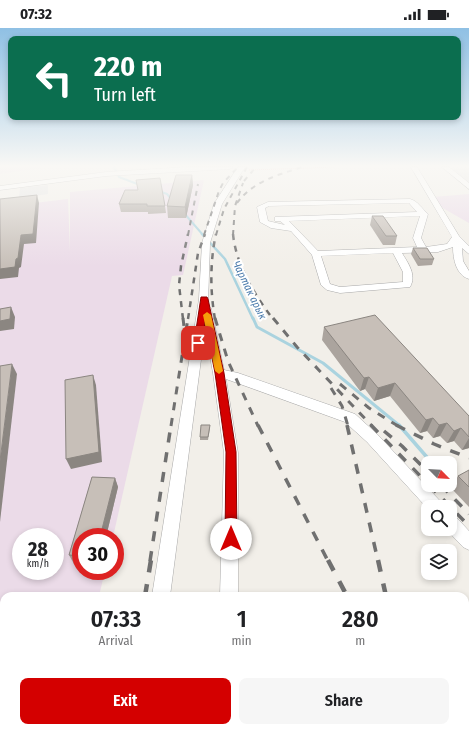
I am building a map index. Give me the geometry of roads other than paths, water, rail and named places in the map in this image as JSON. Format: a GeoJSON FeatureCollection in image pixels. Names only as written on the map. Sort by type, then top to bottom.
{"type":"FeatureCollection","features":[{"type":"Feature","properties":{"kind":"street"},"geometry":{"type":"LineString","coordinates":[[162,592],[204,299],[206,243],[220,200]]}},
{"type":"Feature","properties":{"kind":"street"},"geometry":{"type":"LineString","coordinates":[[294,229],[274,226],[264,222],[261,207],[268,204],[404,200],[414,203],[424,214],[424,221],[417,238],[423,250]]}},
{"type":"Feature","properties":{"kind":"street"},"geometry":{"type":"LineString","coordinates":[[434,200],[456,237],[469,251]]}},
{"type":"Feature","properties":{"kind":"street"},"geometry":{"type":"LineString","coordinates":[[263,220],[424,214]]}},
{"type":"Feature","properties":{"kind":"street"},"geometry":{"type":"LineString","coordinates":[[282,219],[294,229],[316,254],[326,285],[330,288],[340,290],[407,285],[409,278],[396,251]]}},
{"type":"Feature","properties":{"kind":"street"},"geometry":{"type":"LineString","coordinates":[[316,254],[438,249],[450,246],[456,237]]}},
{"type":"Feature","properties":{"kind":"street"},"geometry":{"type":"LineString","coordinates":[[456,237],[458,243],[457,262],[462,270],[469,276]]}},
{"type":"Feature","properties":{"kind":"street"},"geometry":{"type":"LineString","coordinates":[[204,299],[219,373],[231,452],[229,592]]}},
{"type":"Feature","properties":{"kind":"street"},"geometry":{"type":"LineString","coordinates":[[219,373],[234,376],[350,418],[372,438],[430,500]]}},
{"type":"Feature","properties":{"kind":"street"},"geometry":{"type":"LineString","coordinates":[[457,529],[469,542]]}},
{"type":"Feature","properties":{"kind":"waterway","name":"Чартак арык"},"geometry":{"type":"LineString","coordinates":[[184,213],[203,235]]}},
{"type":"Feature","properties":{"kind":"waterway","name":"Чартак арык"},"geometry":{"type":"LineString","coordinates":[[202,234],[225,259],[253,319]]}},
{"type":"Feature","properties":{"kind":"waterway","name":"Чартак арык"},"geometry":{"type":"LineString","coordinates":[[253,318],[257,327],[323,363],[400,426]]}},
{"type":"Feature","properties":{"kind":"waterway","name":"Чартак арык"},"geometry":{"type":"LineString","coordinates":[[400,426],[426,456]]}},
{"type":"Feature","properties":{"kind":"railway"},"geometry":{"type":"LineString","coordinates":[[188,235],[195,200]]}},
{"type":"Feature","properties":{"kind":"railway"},"geometry":{"type":"LineString","coordinates":[[204,235],[216,200]]}},
{"type":"Feature","properties":{"kind":"railway"},"geometry":{"type":"LineString","coordinates":[[216,235],[224,209],[229,200]]}},
{"type":"Feature","properties":{"kind":"railway"},"geometry":{"type":"LineString","coordinates":[[233,234],[235,206],[237,200]]}},
{"type":"Feature","properties":{"kind":"railway"},"geometry":{"type":"LineString","coordinates":[[183,319],[179,285],[181,266],[188,234]]}},
{"type":"Feature","properties":{"kind":"railway"},"geometry":{"type":"LineString","coordinates":[[188,319],[198,253],[205,234]]}},
{"type":"Feature","properties":{"kind":"railway"},"geometry":{"type":"LineString","coordinates":[[215,319],[211,276],[216,234]]}},
{"type":"Feature","properties":{"kind":"railway"},"geometry":{"type":"LineString","coordinates":[[233,234],[238,257],[247,279],[259,300],[273,319]]}},
{"type":"Feature","properties":{"kind":"railway"},"geometry":{"type":"LineString","coordinates":[[183,318],[184,327]]}},
{"type":"Feature","properties":{"kind":"railway"},"geometry":{"type":"LineString","coordinates":[[171,426],[188,318]]}},
{"type":"Feature","properties":{"kind":"railway"},"geometry":{"type":"LineString","coordinates":[[215,318],[228,361],[258,426]]}},
{"type":"Feature","properties":{"kind":"railway"},"geometry":{"type":"LineString","coordinates":[[273,318],[297,347],[372,426]]}},
{"type":"Feature","properties":{"kind":"railway"},"geometry":{"type":"LineString","coordinates":[[340,384],[369,408],[398,426]]}},
{"type":"Feature","properties":{"kind":"railway"},"geometry":{"type":"LineString","coordinates":[[331,388],[342,406],[348,426]]}},
{"type":"Feature","properties":{"kind":"railway"},"geometry":{"type":"LineString","coordinates":[[150,561],[171,425]]}},
{"type":"Feature","properties":{"kind":"railway"},"geometry":{"type":"LineString","coordinates":[[258,425],[328,561]]}},
{"type":"Feature","properties":{"kind":"railway"},"geometry":{"type":"LineString","coordinates":[[347,425],[378,561]]}},
{"type":"Feature","properties":{"kind":"railway"},"geometry":{"type":"LineString","coordinates":[[371,425],[421,477]]}},
{"type":"Feature","properties":{"kind":"railway"},"geometry":{"type":"LineString","coordinates":[[398,426],[434,444],[469,458]]}},
{"type":"Feature","properties":{"kind":"railway"},"geometry":{"type":"LineString","coordinates":[[384,431],[421,465]]}},
{"type":"Feature","properties":{"kind":"railway"},"geometry":{"type":"LineString","coordinates":[[436,492],[469,526]]}},
{"type":"Feature","properties":{"kind":"railway"},"geometry":{"type":"LineString","coordinates":[[448,492],[469,514]]}},
{"type":"Feature","properties":{"kind":"railway"},"geometry":{"type":"LineString","coordinates":[[146,592],[151,560]]}},
{"type":"Feature","properties":{"kind":"railway"},"geometry":{"type":"LineString","coordinates":[[328,560],[345,592]]}},
{"type":"Feature","properties":{"kind":"railway"},"geometry":{"type":"LineString","coordinates":[[378,560],[385,592]]}}]}
